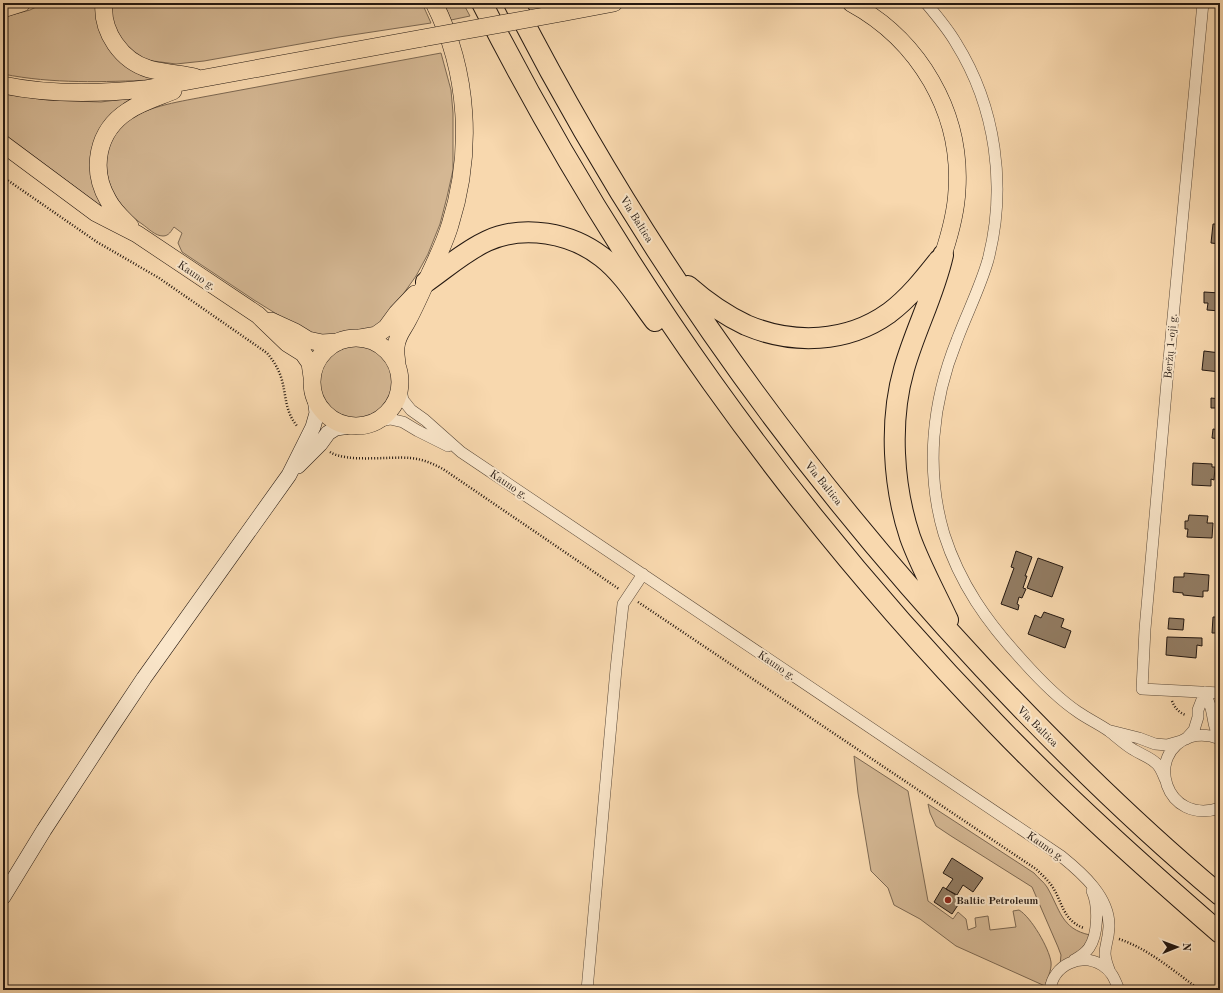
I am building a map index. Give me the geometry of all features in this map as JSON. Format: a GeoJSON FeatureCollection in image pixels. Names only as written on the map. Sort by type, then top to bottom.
{"type":"FeatureCollection","features":[{"type":"Feature","properties":{"kind":"highway"},"geometry":{"type":"LineString","coordinates":[[482,3],[540,112],[584,189],[677,333],[761,450],[855,567],[915,636],[995,723],[1056,785],[1106,832],[1220,933]]}},
{"type":"Feature","properties":{"kind":"highway","name":"Via Baltica"},"geometry":{"type":"LineString","coordinates":[[514,3],[590,142],[672,273],[754,392],[804,458],[908,585],[958,641],[1027,714],[1134,819],[1220,895]]}},
{"type":"Feature","properties":{"kind":"highway"},"geometry":{"type":"LineString","coordinates":[[426,282],[470,250],[488,240],[508,235],[529,232],[549,234],[568,239],[587,247],[603,258],[621,276],[694,372],[739,420]]}},
{"type":"Feature","properties":{"kind":"highway"},"geometry":{"type":"LineString","coordinates":[[672,273],[702,298],[729,316],[745,324],[780,336],[810,339],[832,337],[853,332],[889,313],[918,286],[943,255]]}},
{"type":"Feature","properties":{"kind":"highway"},"geometry":{"type":"LineString","coordinates":[[943,255],[938,277],[911,346],[903,372],[895,426],[895,453],[897,480],[902,510],[910,537],[958,641]]}},
{"type":"Feature","properties":{"kind":"main road"},"geometry":{"type":"LineString","coordinates":[[3,9],[22,3]]}},
{"type":"Feature","properties":{"kind":"main road"},"geometry":{"type":"LineString","coordinates":[[104,3],[105,22],[110,35],[116,45],[126,56],[137,64],[149,69],[205,79]]}},
{"type":"Feature","properties":{"kind":"main road"},"geometry":{"type":"LineString","coordinates":[[3,897],[48,823],[114,722],[314,440],[328,434],[336,428],[363,426],[375,422],[385,415],[393,406],[398,396],[400,375],[397,365],[396,348],[400,332],[408,321],[440,251],[450,226],[461,180],[465,130],[457,66],[446,30],[434,3]]}},
{"type":"Feature","properties":{"kind":"main road"},"geometry":{"type":"LineString","coordinates":[[3,85],[44,92],[105,93],[145,89],[614,3]]}},
{"type":"Feature","properties":{"kind":"main road"},"geometry":{"type":"LineString","coordinates":[[851,3],[864,10],[898,36],[926,70],[937,89],[945,108],[952,129],[958,169],[955,210],[943,255]]}},
{"type":"Feature","properties":{"kind":"main road"},"geometry":{"type":"LineString","coordinates":[[137,234],[109,202],[98,177],[97,164],[103,138],[110,127],[129,110],[205,79]]}},
{"type":"Feature","properties":{"kind":"main road"},"geometry":{"type":"LineString","coordinates":[[3,144],[96,213],[137,234]]}},
{"type":"Feature","properties":{"kind":"main road","name":"Kauno g."},"geometry":{"type":"LineString","coordinates":[[137,234],[258,315],[295,332],[308,340],[322,343],[338,342]]}},
{"type":"Feature","properties":{"kind":"main road"},"geometry":{"type":"LineString","coordinates":[[359,338],[376,335],[386,328],[397,313],[426,282]]}},
{"type":"Feature","properties":{"kind":"main road","name":"Kauno g."},"geometry":{"type":"LineString","coordinates":[[258,315],[287,343],[303,353],[310,363],[312,377]]}},
{"type":"Feature","properties":{"kind":"main road"},"geometry":{"type":"LineString","coordinates":[[314,440],[314,427],[317,413],[312,377],[316,363],[325,350],[338,342],[349,338],[371,340],[382,346],[391,355],[397,365]]}},
{"type":"Feature","properties":{"kind":"main road"},"geometry":{"type":"LineString","coordinates":[[315,398],[321,408],[329,416],[350,426]]}},
{"type":"Feature","properties":{"kind":"street"},"geometry":{"type":"LineString","coordinates":[[926,3],[942,21],[956,43],[969,66],[980,91],[993,138],[996,163],[997,188],[993,237],[980,284],[948,364],[940,390],[935,417],[933,463],[938,510],[952,557],[974,601],[990,624],[1052,691],[1077,711],[1107,729],[1134,751],[1151,758],[1159,766],[1169,791],[1176,801],[1186,808],[1198,811],[1217,810]]}},
{"type":"Feature","properties":{"kind":"street","name":"Beržų 1-oji g."},"geometry":{"type":"LineString","coordinates":[[1202,3],[1150,567],[1142,689],[1205,692]]}},
{"type":"Feature","properties":{"kind":"street","name":"Kauno g."},"geometry":{"type":"LineString","coordinates":[[400,384],[403,400],[411,410],[425,420],[461,452],[1061,856],[1076,868],[1101,897],[1105,904],[1109,920],[1108,935],[1104,952],[1105,960],[1115,979],[1118,989]]}},
{"type":"Feature","properties":{"kind":"street","name":"Kauno g."},"geometry":{"type":"LineString","coordinates":[[375,422],[390,420],[404,422],[418,431],[461,452]]}},
{"type":"Feature","properties":{"kind":"street"},"geometry":{"type":"LineString","coordinates":[[587,990],[623,604],[643,574]]}},
{"type":"Feature","properties":{"kind":"street"},"geometry":{"type":"LineString","coordinates":[[1165,780],[1165,768],[1168,758],[1174,748],[1194,730],[1198,717],[1198,710],[1205,692]]}},
{"type":"Feature","properties":{"kind":"street"},"geometry":{"type":"LineString","coordinates":[[1205,692],[1220,693]]}},
{"type":"Feature","properties":{"kind":"street"},"geometry":{"type":"LineString","coordinates":[[1205,692],[1216,731],[1220,738]]}},
{"type":"Feature","properties":{"kind":"street"},"geometry":{"type":"LineString","coordinates":[[1107,729],[1155,744],[1167,746],[1196,736],[1205,735],[1220,738]]}},
{"type":"Feature","properties":{"kind":"street"},"geometry":{"type":"LineString","coordinates":[[1073,962],[1089,948],[1097,918],[1096,903],[1089,883]]}},
{"type":"Feature","properties":{"kind":"street"},"geometry":{"type":"LineString","coordinates":[[1050,990],[1059,970],[1065,965],[1073,962],[1083,960],[1093,961],[1102,965],[1110,972]]}},
{"type":"Feature","properties":{"kind":"path"},"geometry":{"type":"LineString","coordinates":[[3,177],[78,230],[159,278],[267,353],[275,363],[281,376],[288,412],[294,422],[302,431],[332,454],[344,458],[411,458],[428,461],[442,469],[1036,870],[1052,886],[1064,912],[1071,920],[1080,926],[1094,931]]}},
{"type":"Feature","properties":{"kind":"path"},"geometry":{"type":"LineString","coordinates":[[1108,935],[1127,942],[1150,954],[1200,990]]}},
{"type":"Feature","properties":{"kind":"shaded area"},"geometry":{"type":"Polygon","coordinates":[[[44,3],[97,3],[97,21],[101,35],[155,77],[154,80],[97,82],[59,81],[3,74],[3,17],[30,10],[44,3]]]}},
{"type":"Feature","properties":{"kind":"shaded area"},"geometry":{"type":"Polygon","coordinates":[[[111,3],[422,3],[431,23],[339,37],[204,61],[176,64],[143,59],[132,52],[123,42],[111,19],[111,3]]]}},
{"type":"Feature","properties":{"kind":"shaded area"},"geometry":{"type":"Polygon","coordinates":[[[444,3],[463,3],[470,16],[451,20],[444,3]]]}},
{"type":"Feature","properties":{"kind":"shaded area"},"geometry":{"type":"Polygon","coordinates":[[[441,53],[451,90],[453,113],[453,170],[447,197],[440,224],[428,254],[416,276],[387,317],[374,328],[324,336],[304,331],[182,252],[178,243],[182,233],[174,227],[170,233],[165,236],[160,236],[152,232],[130,214],[113,191],[108,178],[106,165],[108,151],[113,138],[123,125],[140,114],[160,106],[182,101],[441,53]]]}},
{"type":"Feature","properties":{"kind":"shaded area"},"geometry":{"type":"Polygon","coordinates":[[[3,94],[49,100],[101,102],[139,97],[97,137],[106,210],[3,133],[3,94]]]}},
{"type":"Feature","properties":{"kind":"shaded area"},"geometry":{"type":"Polygon","coordinates":[[[356,345],[370,348],[382,356],[390,368],[393,382],[390,396],[382,408],[370,416],[356,419],[342,416],[330,408],[322,396],[319,382],[322,368],[330,356],[342,348],[356,345]]]}},
{"type":"Feature","properties":{"kind":"shaded area"},"geometry":{"type":"Polygon","coordinates":[[[854,756],[908,791],[928,901],[953,919],[958,912],[966,919],[968,930],[976,927],[975,918],[988,916],[990,930],[1016,927],[1013,911],[1019,910],[1034,926],[1050,956],[1051,968],[1045,986],[956,946],[920,919],[894,905],[888,888],[871,871],[858,793],[854,756]]]}},
{"type":"Feature","properties":{"kind":"shaded area"},"geometry":{"type":"Polygon","coordinates":[[[928,804],[1034,873],[1047,887],[1062,917],[1067,923],[1080,932],[1090,935],[1081,949],[1060,965],[1061,955],[1032,887],[936,826],[928,804]]]}},
{"type":"Feature","properties":{"kind":"building"},"geometry":{"type":"Polygon","coordinates":[[[1217,164],[1220,164],[1220,184],[1216,184],[1217,164]]]}},
{"type":"Feature","properties":{"kind":"building"},"geometry":{"type":"Polygon","coordinates":[[[1213,224],[1220,224],[1220,244],[1211,243],[1213,224]]]}},
{"type":"Feature","properties":{"kind":"building"},"geometry":{"type":"Polygon","coordinates":[[[1204,292],[1220,293],[1220,311],[1207,310],[1208,303],[1204,303],[1204,292]]]}},
{"type":"Feature","properties":{"kind":"building"},"geometry":{"type":"Polygon","coordinates":[[[1204,351],[1220,353],[1220,372],[1202,370],[1204,351]]]}},
{"type":"Feature","properties":{"kind":"building"},"geometry":{"type":"Polygon","coordinates":[[[1218,380],[1220,380],[1220,395],[1216,395],[1218,380]]]}},
{"type":"Feature","properties":{"kind":"building"},"geometry":{"type":"Polygon","coordinates":[[[1211,398],[1220,399],[1220,408],[1211,408],[1211,398]]]}},
{"type":"Feature","properties":{"kind":"building"},"geometry":{"type":"Polygon","coordinates":[[[1213,429],[1220,430],[1220,439],[1212,438],[1213,429]]]}},
{"type":"Feature","properties":{"kind":"building"},"geometry":{"type":"Polygon","coordinates":[[[1193,463],[1212,464],[1212,467],[1215,467],[1214,480],[1211,479],[1211,486],[1192,485],[1193,463]]]}},
{"type":"Feature","properties":{"kind":"building"},"geometry":{"type":"Polygon","coordinates":[[[1189,515],[1208,516],[1207,523],[1213,523],[1212,538],[1187,537],[1188,529],[1185,529],[1185,521],[1188,521],[1189,515]]]}},
{"type":"Feature","properties":{"kind":"building"},"geometry":{"type":"Polygon","coordinates":[[[1016,551],[1032,557],[1025,576],[1027,576],[1023,588],[1026,589],[1022,598],[1019,597],[1017,604],[1019,605],[1018,610],[1001,604],[1014,568],[1011,567],[1016,551]]]}},
{"type":"Feature","properties":{"kind":"building"},"geometry":{"type":"Polygon","coordinates":[[[1038,558],[1063,567],[1052,597],[1027,588],[1038,558]]]}},
{"type":"Feature","properties":{"kind":"building"},"geometry":{"type":"Polygon","coordinates":[[[1184,573],[1209,575],[1208,591],[1203,591],[1203,597],[1183,595],[1183,593],[1173,592],[1174,577],[1184,577],[1184,573]]]}},
{"type":"Feature","properties":{"kind":"building"},"geometry":{"type":"Polygon","coordinates":[[[1044,612],[1064,619],[1061,627],[1071,631],[1065,648],[1028,634],[1035,615],[1041,618],[1044,612]]]}},
{"type":"Feature","properties":{"kind":"building"},"geometry":{"type":"Polygon","coordinates":[[[1213,617],[1220,617],[1220,633],[1212,633],[1213,617]]]}},
{"type":"Feature","properties":{"kind":"building"},"geometry":{"type":"Polygon","coordinates":[[[1169,618],[1184,619],[1183,630],[1168,629],[1169,618]]]}},
{"type":"Feature","properties":{"kind":"building"},"geometry":{"type":"Polygon","coordinates":[[[1167,637],[1202,638],[1202,646],[1197,645],[1196,658],[1166,655],[1167,637]]]}},
{"type":"Feature","properties":{"kind":"building"},"geometry":{"type":"Polygon","coordinates":[[[952,858],[983,878],[973,892],[963,885],[957,895],[946,889],[953,879],[943,873],[952,858]]]}},
{"type":"Feature","properties":{"kind":"building","name":"Baltic Petroleum"},"geometry":{"type":"Polygon","coordinates":[[[943,887],[962,899],[952,914],[934,902],[943,887]]]}},
{"type":"Feature","properties":{"kind":"place","name":"Baltic Petroleum"},"geometry":{"type":"Point","coordinates":[948,900]}}]}
